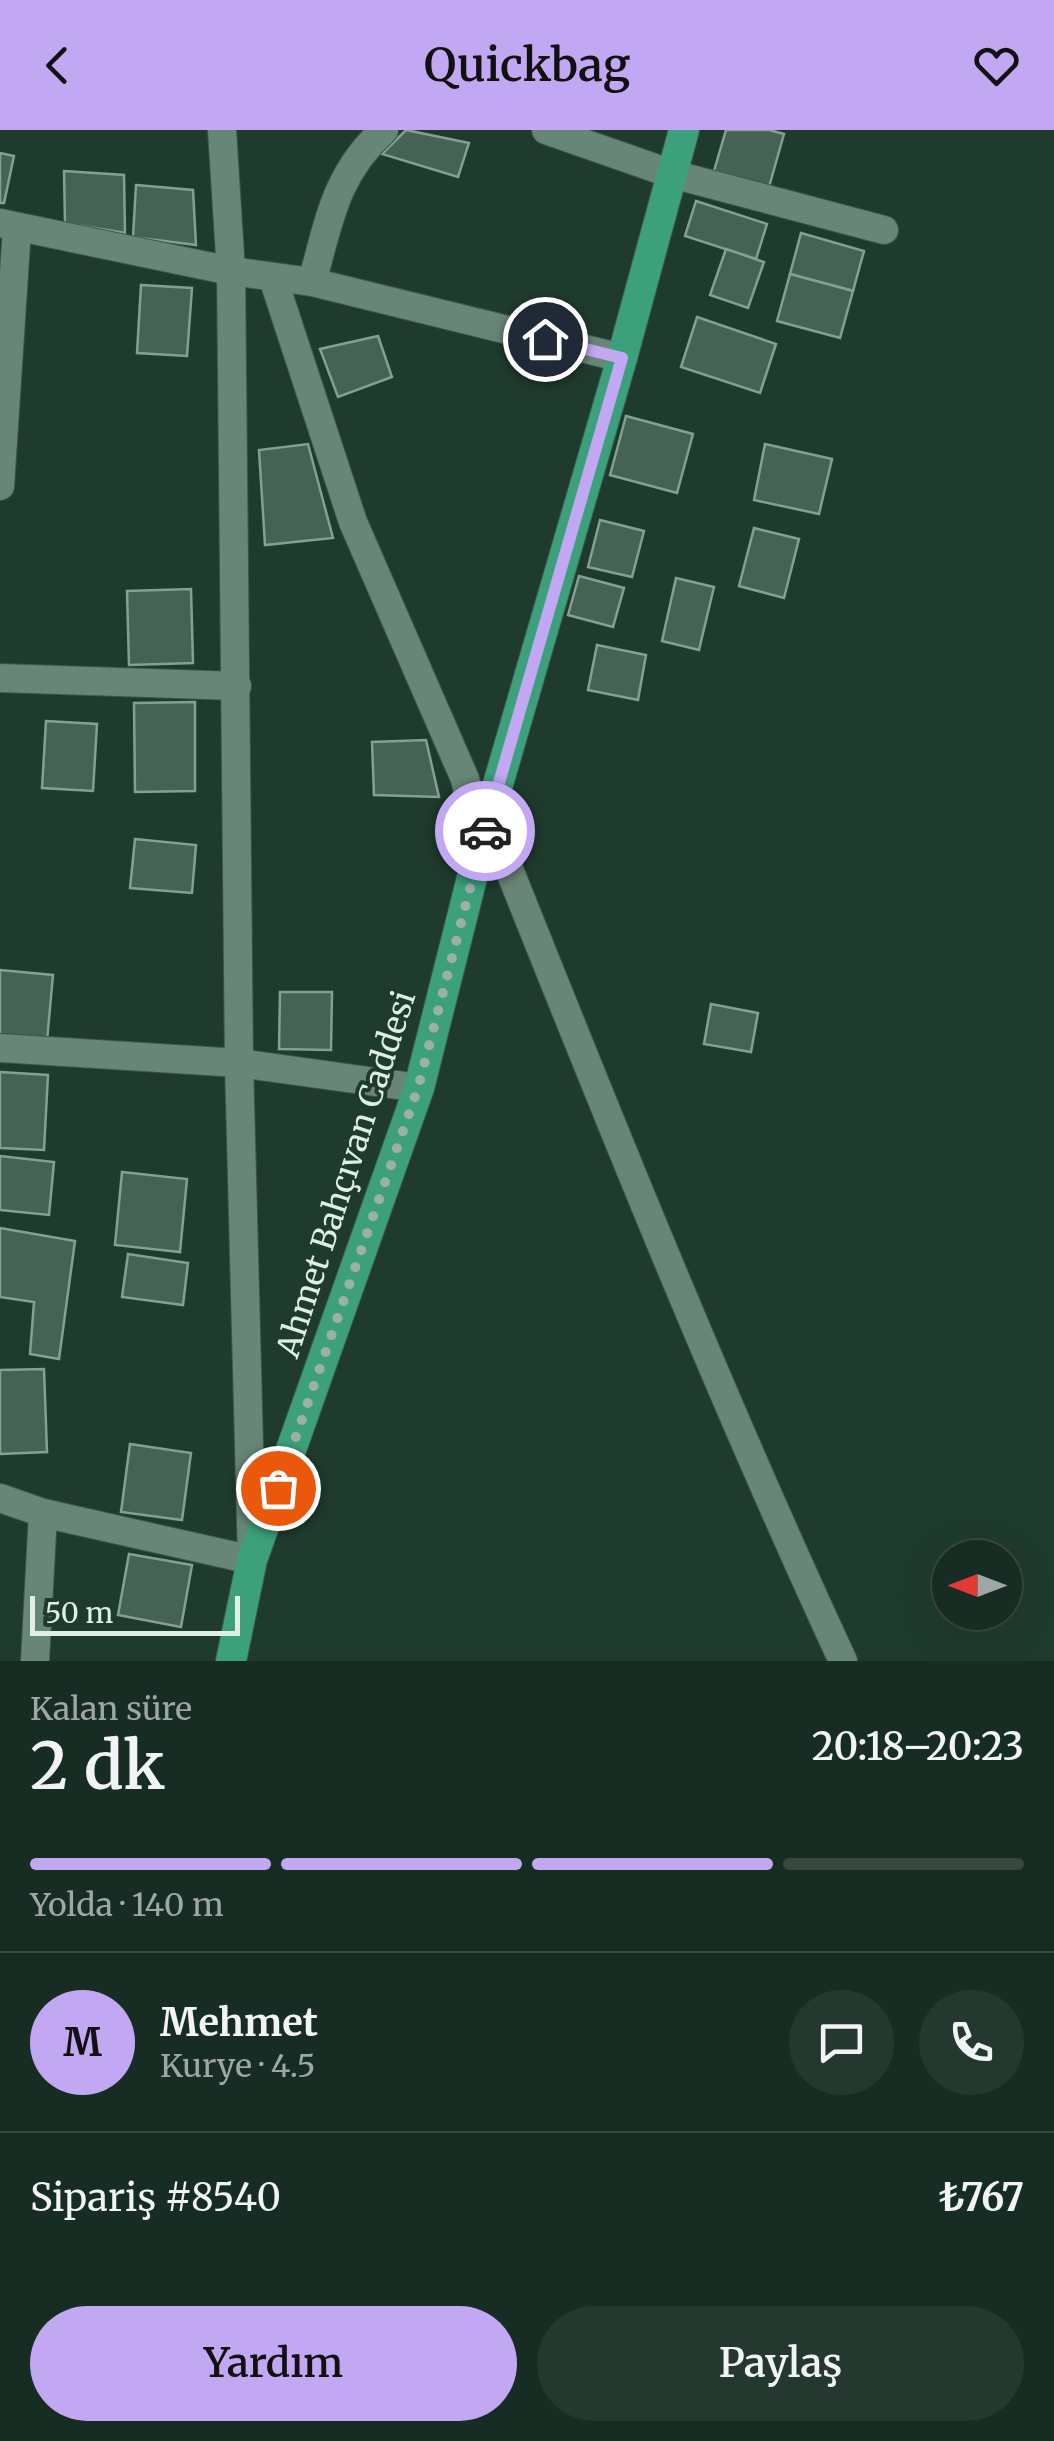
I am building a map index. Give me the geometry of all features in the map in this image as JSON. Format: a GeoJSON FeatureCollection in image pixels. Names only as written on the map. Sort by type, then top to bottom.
{"type":"FeatureCollection","features":[{"type":"Feature","properties":{"kind":"main road","name":"Ahmet Bahçıvan Caddesi"},"geometry":{"type":"LineString","coordinates":[[231,1661],[252,1560],[418,1088],[484,833],[684,130]]}},
{"type":"Feature","properties":{"kind":"street"},"geometry":{"type":"LineString","coordinates":[[0,1498],[43,1513],[252,1560],[238,1063],[231,272],[222,130]]}},
{"type":"Feature","properties":{"kind":"street"},"geometry":{"type":"LineString","coordinates":[[312,282],[340,184],[371,141],[384,130]]}},
{"type":"Feature","properties":{"kind":"street"},"geometry":{"type":"LineString","coordinates":[[546,130],[672,174],[884,230]]}},
{"type":"Feature","properties":{"kind":"street"},"geometry":{"type":"LineString","coordinates":[[0,486],[9,226],[231,272],[312,282],[622,358]]}},
{"type":"Feature","properties":{"kind":"street"},"geometry":{"type":"LineString","coordinates":[[274,278],[353,522],[786,1538],[843,1661]]}},
{"type":"Feature","properties":{"kind":"street"},"geometry":{"type":"LineString","coordinates":[[0,678],[237,686]]}},
{"type":"Feature","properties":{"kind":"street"},"geometry":{"type":"LineString","coordinates":[[0,1048],[238,1063],[418,1088]]}},
{"type":"Feature","properties":{"kind":"street"},"geometry":{"type":"LineString","coordinates":[[35,1661],[43,1513]]}},
{"type":"Feature","properties":{"kind":"building"},"geometry":{"type":"Polygon","coordinates":[[[406,130],[469,143],[458,177],[382,154],[406,130]]]}},
{"type":"Feature","properties":{"kind":"building"},"geometry":{"type":"Polygon","coordinates":[[[726,130],[784,134],[769,187],[714,171],[726,130]]]}},
{"type":"Feature","properties":{"kind":"building"},"geometry":{"type":"Polygon","coordinates":[[[0,153],[14,156],[4,203],[0,203],[0,153]]]}},
{"type":"Feature","properties":{"kind":"building"},"geometry":{"type":"Polygon","coordinates":[[[64,171],[124,175],[125,233],[65,223],[64,171]]]}},
{"type":"Feature","properties":{"kind":"building"},"geometry":{"type":"Polygon","coordinates":[[[136,185],[193,190],[196,245],[133,237],[136,185]]]}},
{"type":"Feature","properties":{"kind":"building"},"geometry":{"type":"Polygon","coordinates":[[[696,201],[767,224],[756,259],[685,236],[696,201]]]}},
{"type":"Feature","properties":{"kind":"building"},"geometry":{"type":"Polygon","coordinates":[[[801,233],[864,251],[853,291],[790,274],[801,233]]]}},
{"type":"Feature","properties":{"kind":"building"},"geometry":{"type":"Polygon","coordinates":[[[726,249],[764,262],[748,308],[710,295],[726,249]]]}},
{"type":"Feature","properties":{"kind":"building"},"geometry":{"type":"Polygon","coordinates":[[[790,274],[853,291],[840,338],[777,321],[790,274]]]}},
{"type":"Feature","properties":{"kind":"building"},"geometry":{"type":"Polygon","coordinates":[[[141,285],[192,288],[187,356],[137,353],[141,285]]]}},
{"type":"Feature","properties":{"kind":"building"},"geometry":{"type":"Polygon","coordinates":[[[697,317],[776,344],[760,393],[681,367],[697,317]]]}},
{"type":"Feature","properties":{"kind":"building"},"geometry":{"type":"Polygon","coordinates":[[[378,336],[392,377],[338,397],[320,349],[378,336]]]}},
{"type":"Feature","properties":{"kind":"building"},"geometry":{"type":"Polygon","coordinates":[[[626,416],[693,434],[677,493],[610,475],[626,416]]]}},
{"type":"Feature","properties":{"kind":"building"},"geometry":{"type":"Polygon","coordinates":[[[308,444],[333,538],[265,545],[259,450],[308,444]]]}},
{"type":"Feature","properties":{"kind":"building"},"geometry":{"type":"Polygon","coordinates":[[[765,444],[832,459],[819,514],[754,500],[765,444]]]}},
{"type":"Feature","properties":{"kind":"building"},"geometry":{"type":"Polygon","coordinates":[[[600,520],[644,531],[632,577],[588,567],[600,520]]]}},
{"type":"Feature","properties":{"kind":"building"},"geometry":{"type":"Polygon","coordinates":[[[754,528],[799,539],[784,598],[739,586],[754,528]]]}},
{"type":"Feature","properties":{"kind":"building"},"geometry":{"type":"Polygon","coordinates":[[[579,576],[624,588],[613,627],[568,615],[579,576]]]}},
{"type":"Feature","properties":{"kind":"building"},"geometry":{"type":"Polygon","coordinates":[[[676,578],[714,587],[699,650],[662,641],[676,578]]]}},
{"type":"Feature","properties":{"kind":"building"},"geometry":{"type":"Polygon","coordinates":[[[191,589],[193,663],[129,665],[127,591],[191,589]]]}},
{"type":"Feature","properties":{"kind":"building"},"geometry":{"type":"Polygon","coordinates":[[[597,645],[646,655],[638,700],[588,690],[597,645]]]}},
{"type":"Feature","properties":{"kind":"building"},"geometry":{"type":"Polygon","coordinates":[[[195,702],[195,791],[135,792],[134,703],[195,702]]]}},
{"type":"Feature","properties":{"kind":"building"},"geometry":{"type":"Polygon","coordinates":[[[46,721],[97,724],[93,791],[42,788],[46,721]]]}},
{"type":"Feature","properties":{"kind":"building"},"geometry":{"type":"Polygon","coordinates":[[[426,740],[439,797],[374,795],[372,742],[426,740]]]}},
{"type":"Feature","properties":{"kind":"building"},"geometry":{"type":"Polygon","coordinates":[[[135,839],[196,845],[192,893],[130,888],[135,839]]]}},
{"type":"Feature","properties":{"kind":"building"},"geometry":{"type":"Polygon","coordinates":[[[0,970],[53,975],[47,1041],[0,1037],[0,970]]]}},
{"type":"Feature","properties":{"kind":"building"},"geometry":{"type":"Polygon","coordinates":[[[280,992],[332,992],[331,1050],[279,1049],[280,992]]]}},
{"type":"Feature","properties":{"kind":"building"},"geometry":{"type":"Polygon","coordinates":[[[711,1004],[758,1013],[751,1052],[704,1044],[711,1004]]]}},
{"type":"Feature","properties":{"kind":"building"},"geometry":{"type":"Polygon","coordinates":[[[0,1072],[48,1075],[44,1150],[0,1148],[0,1072]]]}},
{"type":"Feature","properties":{"kind":"building"},"geometry":{"type":"Polygon","coordinates":[[[0,1156],[54,1162],[49,1215],[0,1210],[0,1156]]]}},
{"type":"Feature","properties":{"kind":"building"},"geometry":{"type":"Polygon","coordinates":[[[122,1172],[187,1179],[180,1252],[115,1245],[122,1172]]]}},
{"type":"Feature","properties":{"kind":"building"},"geometry":{"type":"Polygon","coordinates":[[[0,1228],[75,1241],[59,1359],[30,1354],[34,1302],[0,1297],[0,1228]]]}},
{"type":"Feature","properties":{"kind":"building"},"geometry":{"type":"Polygon","coordinates":[[[128,1254],[188,1263],[183,1305],[122,1297],[128,1254]]]}},
{"type":"Feature","properties":{"kind":"building"},"geometry":{"type":"Polygon","coordinates":[[[44,1369],[47,1452],[0,1454],[0,1370],[44,1369]]]}},
{"type":"Feature","properties":{"kind":"building"},"geometry":{"type":"Polygon","coordinates":[[[130,1444],[191,1453],[182,1520],[121,1512],[130,1444]]]}},
{"type":"Feature","properties":{"kind":"building"},"geometry":{"type":"Polygon","coordinates":[[[129,1554],[192,1565],[181,1627],[118,1615],[129,1554]]]}},
{"type":"Feature","properties":{"kind":"way so far"},"geometry":{"type":"LineString","coordinates":[[278,1488],[418,1088],[485,831]]}},
{"type":"Feature","properties":{"kind":"route"},"geometry":{"type":"LineString","coordinates":[[485,831],[622,358],[545,339]]}}]}
